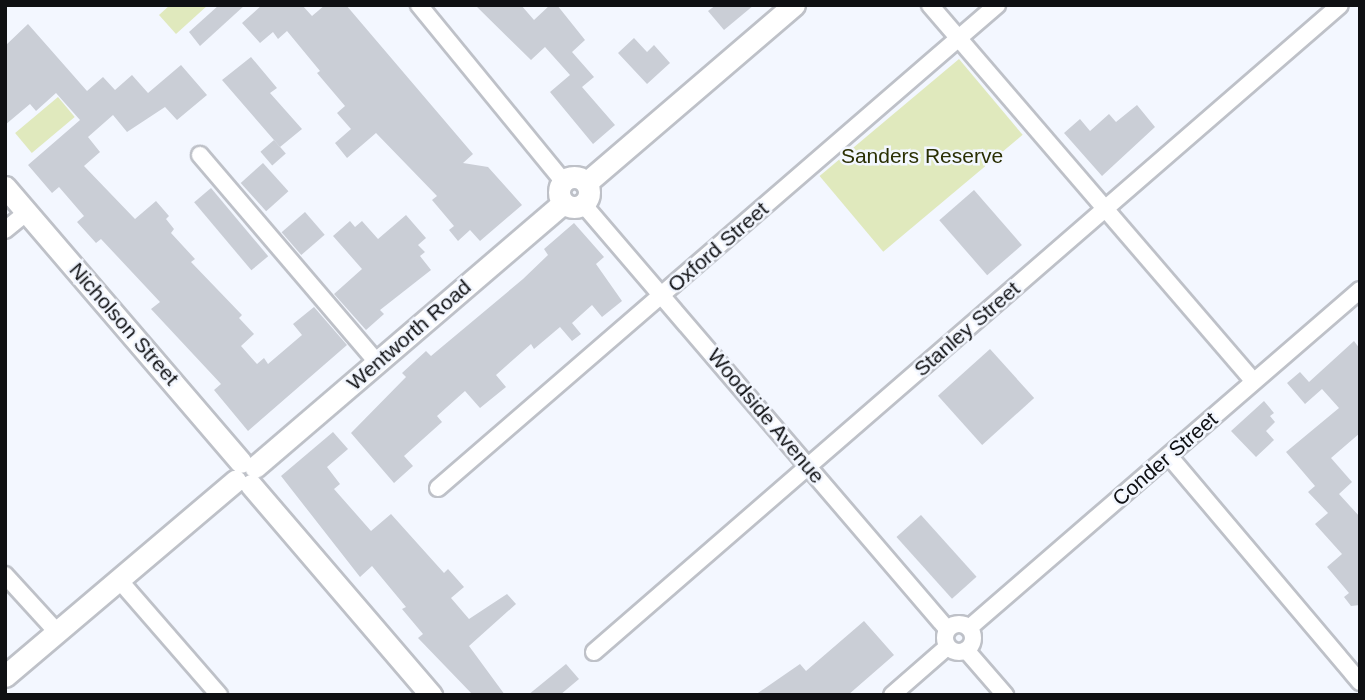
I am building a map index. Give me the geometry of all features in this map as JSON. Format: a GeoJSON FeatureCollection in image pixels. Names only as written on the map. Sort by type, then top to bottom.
{"type":"FeatureCollection","features":[{"type":"Feature","properties":{"kind":"street"},"geometry":{"type":"LineString","coordinates":[[419,5],[563,181],[558,189],[577,197]]}},
{"type":"Feature","properties":{"kind":"street","name":"Wentworth Road"},"geometry":{"type":"LineString","coordinates":[[5,676],[577,197],[794,5]]}},
{"type":"Feature","properties":{"kind":"street"},"geometry":{"type":"LineString","coordinates":[[930,5],[1253,381]]}},
{"type":"Feature","properties":{"kind":"street","name":"Oxford Street"},"geometry":{"type":"LineString","coordinates":[[438,488],[998,5]]}},
{"type":"Feature","properties":{"kind":"street","name":"Stanley Street"},"geometry":{"type":"LineString","coordinates":[[594,652],[1340,5]]}},
{"type":"Feature","properties":{"kind":"street"},"geometry":{"type":"LineString","coordinates":[[200,155],[377,362]]}},
{"type":"Feature","properties":{"kind":"street","name":"Nicholson Street"},"geometry":{"type":"LineString","coordinates":[[5,187],[430,695]]}},
{"type":"Feature","properties":{"kind":"street","name":"Woodside Avenue"},"geometry":{"type":"LineString","coordinates":[[577,197],[663,294],[947,629]]}},
{"type":"Feature","properties":{"kind":"street"},"geometry":{"type":"LineString","coordinates":[[5,230],[27,212]]}},
{"type":"Feature","properties":{"kind":"street","name":"Conder Street"},"geometry":{"type":"LineString","coordinates":[[969,628],[1360,289]]}},
{"type":"Feature","properties":{"kind":"street"},"geometry":{"type":"LineString","coordinates":[[1168,456],[1360,682]]}},
{"type":"Feature","properties":{"kind":"street"},"geometry":{"type":"LineString","coordinates":[[5,575],[57,632]]}},
{"type":"Feature","properties":{"kind":"street"},"geometry":{"type":"LineString","coordinates":[[120,581],[219,695]]}},
{"type":"Feature","properties":{"kind":"street"},"geometry":{"type":"LineString","coordinates":[[892,695],[947,647],[947,629],[958,623],[969,628],[973,640],[966,650],[956,652],[947,647]]}},
{"type":"Feature","properties":{"kind":"street"},"geometry":{"type":"LineString","coordinates":[[966,650],[1005,695]]}},
{"type":"Feature","properties":{"kind":"green space"},"geometry":{"type":"Polygon","coordinates":[[[170,5],[208,5],[176,34],[159,15],[170,5]]]}},
{"type":"Feature","properties":{"kind":"green space","name":"Sanders Reserve"},"geometry":{"type":"Polygon","coordinates":[[[959,59],[1023,135],[883,252],[820,176],[959,59]]]}},
{"type":"Feature","properties":{"kind":"green space"},"geometry":{"type":"Polygon","coordinates":[[[58,97],[75,117],[32,153],[15,133],[58,97]]]}},
{"type":"Feature","properties":{"kind":"building"},"geometry":{"type":"Polygon","coordinates":[[[219,5],[245,5],[200,46],[189,32],[219,5]]]}},
{"type":"Feature","properties":{"kind":"building"},"geometry":{"type":"Polygon","coordinates":[[[262,5],[302,5],[312,16],[325,5],[346,5],[473,154],[463,163],[488,167],[522,205],[480,241],[470,230],[458,241],[449,230],[454,226],[432,200],[437,196],[376,133],[347,158],[335,143],[351,129],[337,113],[345,106],[317,73],[320,71],[287,31],[278,39],[273,32],[260,43],[242,23],[262,5]]]}},
{"type":"Feature","properties":{"kind":"building"},"geometry":{"type":"Polygon","coordinates":[[[475,5],[521,5],[534,20],[550,5],[557,5],[585,40],[572,52],[594,77],[582,87],[615,125],[593,144],[550,92],[570,75],[545,47],[531,60],[475,5]]]}},
{"type":"Feature","properties":{"kind":"building"},"geometry":{"type":"Polygon","coordinates":[[[716,5],[754,5],[724,30],[708,11],[716,5]]]}},
{"type":"Feature","properties":{"kind":"building"},"geometry":{"type":"Polygon","coordinates":[[[28,24],[87,91],[103,77],[115,90],[132,75],[148,93],[181,65],[207,95],[177,120],[165,107],[127,132],[113,115],[88,137],[100,152],[84,166],[135,219],[156,201],[169,216],[166,219],[174,229],[171,233],[195,259],[191,262],[242,315],[239,318],[254,334],[241,346],[257,364],[264,358],[268,364],[302,335],[293,324],[314,307],[347,345],[248,431],[214,390],[221,384],[151,309],[160,302],[101,239],[96,243],[77,222],[84,216],[59,187],[52,193],[28,165],[80,120],[56,93],[36,111],[30,104],[5,125],[5,46],[28,24]]]}},
{"type":"Feature","properties":{"kind":"building"},"geometry":{"type":"Polygon","coordinates":[[[634,38],[647,52],[654,45],[670,63],[647,84],[618,53],[634,38]]]}},
{"type":"Feature","properties":{"kind":"building"},"geometry":{"type":"Polygon","coordinates":[[[251,57],[277,88],[270,93],[302,129],[280,147],[222,80],[251,57]]]}},
{"type":"Feature","properties":{"kind":"building"},"geometry":{"type":"Polygon","coordinates":[[[1137,105],[1155,127],[1102,176],[1064,133],[1080,119],[1090,131],[1109,114],[1116,122],[1137,105]]]}},
{"type":"Feature","properties":{"kind":"building"},"geometry":{"type":"Polygon","coordinates":[[[274,140],[286,154],[272,165],[260,152],[274,140]]]}},
{"type":"Feature","properties":{"kind":"building"},"geometry":{"type":"Polygon","coordinates":[[[263,163],[288,191],[266,211],[241,183],[263,163]]]}},
{"type":"Feature","properties":{"kind":"building"},"geometry":{"type":"Polygon","coordinates":[[[211,188],[268,256],[251,270],[194,202],[211,188]]]}},
{"type":"Feature","properties":{"kind":"building"},"geometry":{"type":"Polygon","coordinates":[[[974,190],[1022,245],[987,275],[939,220],[974,190]]]}},
{"type":"Feature","properties":{"kind":"building"},"geometry":{"type":"Polygon","coordinates":[[[305,212],[325,235],[301,255],[282,232],[305,212]]]}},
{"type":"Feature","properties":{"kind":"building"},"geometry":{"type":"Polygon","coordinates":[[[406,215],[426,238],[418,245],[425,252],[420,256],[431,270],[380,310],[384,314],[366,330],[334,294],[362,269],[333,236],[350,221],[355,227],[362,221],[378,239],[406,215]]]}},
{"type":"Feature","properties":{"kind":"building"},"geometry":{"type":"Polygon","coordinates":[[[574,223],[604,257],[596,264],[622,301],[602,317],[592,305],[572,323],[581,334],[572,341],[560,327],[534,349],[531,344],[496,375],[506,387],[480,408],[465,391],[437,416],[442,422],[404,456],[413,466],[394,483],[351,433],[406,377],[402,373],[426,351],[431,356],[523,279],[548,255],[544,249],[574,223]]]}},
{"type":"Feature","properties":{"kind":"building"},"geometry":{"type":"Polygon","coordinates":[[[1354,341],[1360,349],[1360,433],[1331,458],[1352,482],[1339,494],[1360,517],[1360,605],[1351,606],[1344,597],[1349,593],[1327,567],[1342,554],[1315,524],[1328,513],[1308,492],[1315,486],[1286,452],[1339,408],[1322,389],[1305,404],[1287,383],[1300,372],[1309,382],[1354,341]]]}},
{"type":"Feature","properties":{"kind":"building"},"geometry":{"type":"Polygon","coordinates":[[[990,349],[1034,398],[982,445],[938,396],[990,349]]]}},
{"type":"Feature","properties":{"kind":"building"},"geometry":{"type":"Polygon","coordinates":[[[1264,401],[1274,413],[1270,416],[1275,422],[1266,431],[1274,440],[1256,457],[1231,431],[1264,401]]]}},
{"type":"Feature","properties":{"kind":"building"},"geometry":{"type":"Polygon","coordinates":[[[333,432],[348,449],[327,467],[340,484],[334,489],[371,531],[391,514],[444,573],[448,569],[464,587],[451,598],[469,619],[507,594],[516,604],[469,646],[505,695],[473,695],[418,638],[423,634],[402,609],[406,607],[372,566],[360,577],[281,476],[333,432]]]}},
{"type":"Feature","properties":{"kind":"building"},"geometry":{"type":"Polygon","coordinates":[[[921,515],[977,577],[952,599],[896,537],[921,515]]]}},
{"type":"Feature","properties":{"kind":"building"},"geometry":{"type":"Polygon","coordinates":[[[864,621],[894,655],[848,695],[755,695],[800,664],[806,671],[864,621]]]}},
{"type":"Feature","properties":{"kind":"building"},"geometry":{"type":"Polygon","coordinates":[[[566,664],[579,679],[560,695],[528,695],[566,664]]]}}]}
